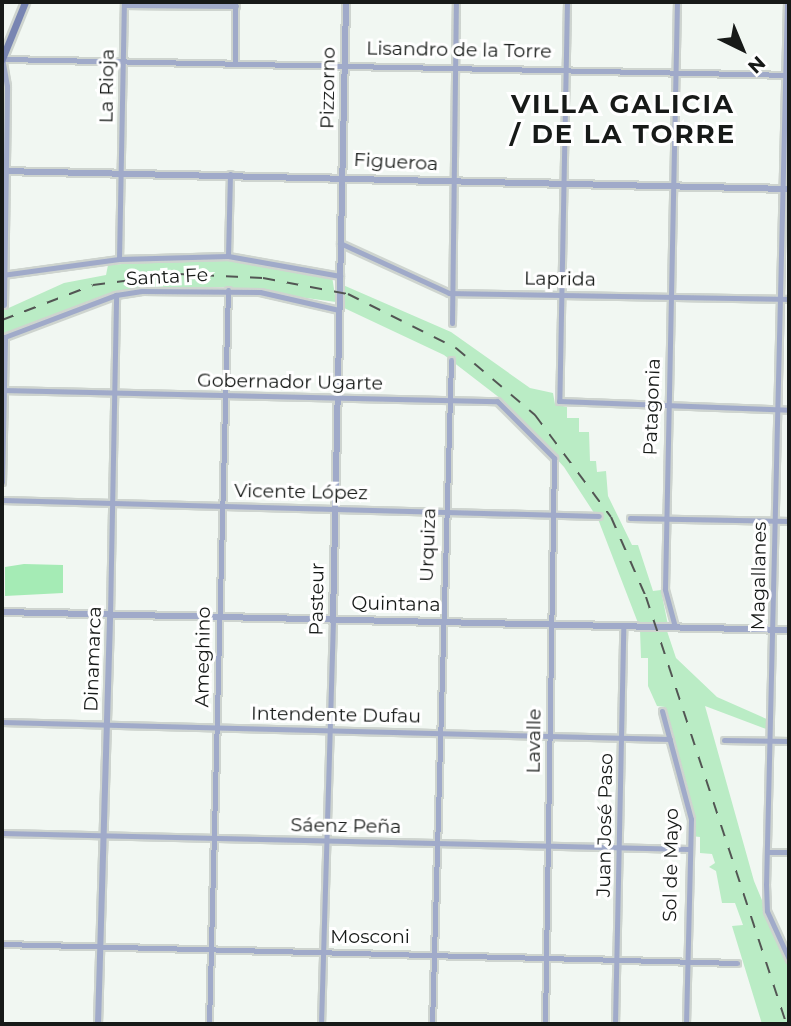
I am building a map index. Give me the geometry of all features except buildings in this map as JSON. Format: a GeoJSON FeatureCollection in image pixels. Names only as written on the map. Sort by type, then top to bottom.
{"type":"FeatureCollection","features":[{"type":"Feature","properties":{"kind":"main road"},"geometry":{"type":"LineString","coordinates":[[2,59],[25,2]]}},
{"type":"Feature","properties":{"kind":"street","name":"Pizzorno"},"geometry":{"type":"LineString","coordinates":[[342,175],[346,2]]}},
{"type":"Feature","properties":{"kind":"street"},"geometry":{"type":"LineString","coordinates":[[452,323],[449,293],[456,2]]}},
{"type":"Feature","properties":{"kind":"street"},"geometry":{"type":"LineString","coordinates":[[567,2],[561,183],[559,401],[789,410]]}},
{"type":"Feature","properties":{"kind":"street","name":"Patagonia"},"geometry":{"type":"LineString","coordinates":[[676,627],[665,589],[665,517],[677,2]]}},
{"type":"Feature","properties":{"kind":"street","name":"Magallanes"},"geometry":{"type":"LineString","coordinates":[[787,2],[787,189],[777,410],[768,911],[789,959]]}},
{"type":"Feature","properties":{"kind":"street"},"geometry":{"type":"LineString","coordinates":[[124,3],[235,4],[235,64]]}},
{"type":"Feature","properties":{"kind":"street","name":"La Rioja"},"geometry":{"type":"LineString","coordinates":[[121,171],[124,3]]}},
{"type":"Feature","properties":{"kind":"street","name":"Lisandro de la Torre"},"geometry":{"type":"LineString","coordinates":[[2,59],[566,68],[788,75]]}},
{"type":"Feature","properties":{"kind":"street"},"geometry":{"type":"LineString","coordinates":[[2,59],[4,305]]}},
{"type":"Feature","properties":{"kind":"street","name":"Figueroa"},"geometry":{"type":"LineString","coordinates":[[4,171],[342,175],[787,189]]}},
{"type":"Feature","properties":{"kind":"street"},"geometry":{"type":"LineString","coordinates":[[119,259],[121,171]]}},
{"type":"Feature","properties":{"kind":"street"},"geometry":{"type":"LineString","coordinates":[[228,256],[230,174]]}},
{"type":"Feature","properties":{"kind":"street","name":"Pasteur"},"geometry":{"type":"LineString","coordinates":[[321,1024],[339,398],[342,175]]}},
{"type":"Feature","properties":{"kind":"street","name":"Laprida"},"geometry":{"type":"LineString","coordinates":[[340,243],[449,293],[789,299]]}},
{"type":"Feature","properties":{"kind":"street"},"geometry":{"type":"LineString","coordinates":[[3,275],[119,259],[228,256],[340,276]]}},
{"type":"Feature","properties":{"kind":"street","name":"Santa Fe"},"geometry":{"type":"LineString","coordinates":[[4,337],[117,295],[228,290],[339,310]]}},
{"type":"Feature","properties":{"kind":"street","name":"Ameghino"},"geometry":{"type":"LineString","coordinates":[[209,1024],[228,290]]}},
{"type":"Feature","properties":{"kind":"street","name":"Dinamarca"},"geometry":{"type":"LineString","coordinates":[[98,1024],[117,295]]}},
{"type":"Feature","properties":{"kind":"street"},"geometry":{"type":"LineString","coordinates":[[2,482],[4,337]]}},
{"type":"Feature","properties":{"kind":"street","name":"Urquiza"},"geometry":{"type":"LineString","coordinates":[[432,1024],[441,733],[444,510],[451,360]]}},
{"type":"Feature","properties":{"kind":"street","name":"Gobernador Ugarte"},"geometry":{"type":"LineString","coordinates":[[3,390],[504,403],[554,458]]}},
{"type":"Feature","properties":{"kind":"street","name":"Lavalle"},"geometry":{"type":"LineString","coordinates":[[544,1024],[554,458]]}},
{"type":"Feature","properties":{"kind":"street","name":"Vicente López"},"geometry":{"type":"LineString","coordinates":[[2,500],[599,516]]}},
{"type":"Feature","properties":{"kind":"street"},"geometry":{"type":"LineString","coordinates":[[630,518],[789,522]]}},
{"type":"Feature","properties":{"kind":"street","name":"Quintana"},"geometry":{"type":"LineString","coordinates":[[2,612],[789,630]]}},
{"type":"Feature","properties":{"kind":"street","name":"Juan José Paso"},"geometry":{"type":"LineString","coordinates":[[615,1024],[622,848],[623,626]]}},
{"type":"Feature","properties":{"kind":"street","name":"Sol de Mayo"},"geometry":{"type":"LineString","coordinates":[[662,711],[689,802],[686,1024]]}},
{"type":"Feature","properties":{"kind":"street","name":"Intendente Dufau"},"geometry":{"type":"LineString","coordinates":[[2,722],[670,738]]}},
{"type":"Feature","properties":{"kind":"street"},"geometry":{"type":"LineString","coordinates":[[724,740],[789,741]]}},
{"type":"Feature","properties":{"kind":"street","name":"Sáenz Peña"},"geometry":{"type":"LineString","coordinates":[[2,833],[689,849]]}},
{"type":"Feature","properties":{"kind":"street"},"geometry":{"type":"LineString","coordinates":[[768,852],[789,852]]}},
{"type":"Feature","properties":{"kind":"street","name":"Mosconi"},"geometry":{"type":"LineString","coordinates":[[2,944],[323,953],[434,953],[737,963]]}},
{"type":"Feature","properties":{"kind":"green space"},"geometry":{"type":"Polygon","coordinates":[[[221,257],[332,276],[336,302],[223,287],[140,290],[106,296],[2,335],[2,311],[64,283],[106,275],[108,265],[221,257]]]}},
{"type":"Feature","properties":{"kind":"green space"},"geometry":{"type":"Polygon","coordinates":[[[343,285],[451,332],[530,388],[553,393],[555,404],[567,407],[567,418],[579,418],[579,432],[589,432],[590,461],[596,461],[597,472],[606,471],[608,496],[632,545],[638,545],[653,591],[661,590],[668,625],[638,623],[598,519],[564,467],[505,402],[444,355],[342,307],[343,285]]]}},
{"type":"Feature","properties":{"kind":"green space"},"geometry":{"type":"Polygon","coordinates":[[[640,630],[667,631],[676,658],[717,697],[769,720],[769,730],[705,706],[754,881],[789,965],[789,1024],[762,1024],[732,926],[743,925],[735,903],[722,903],[716,871],[709,867],[715,863],[712,854],[700,853],[700,837],[691,836],[688,789],[665,707],[657,706],[648,686],[648,658],[641,658],[640,630]]]}},
{"type":"Feature","properties":{"kind":"railway"},"geometry":{"type":"LineString","coordinates":[[2,320],[93,285],[178,274],[263,278],[348,294],[456,348],[535,415],[611,517],[646,597],[786,1024]]}},
{"type":"Feature","properties":{"kind":"district","name":"VILLA GALICIA / DE LA TORRE"},"geometry":{"type":"Point","coordinates":[623,120]}}]}
